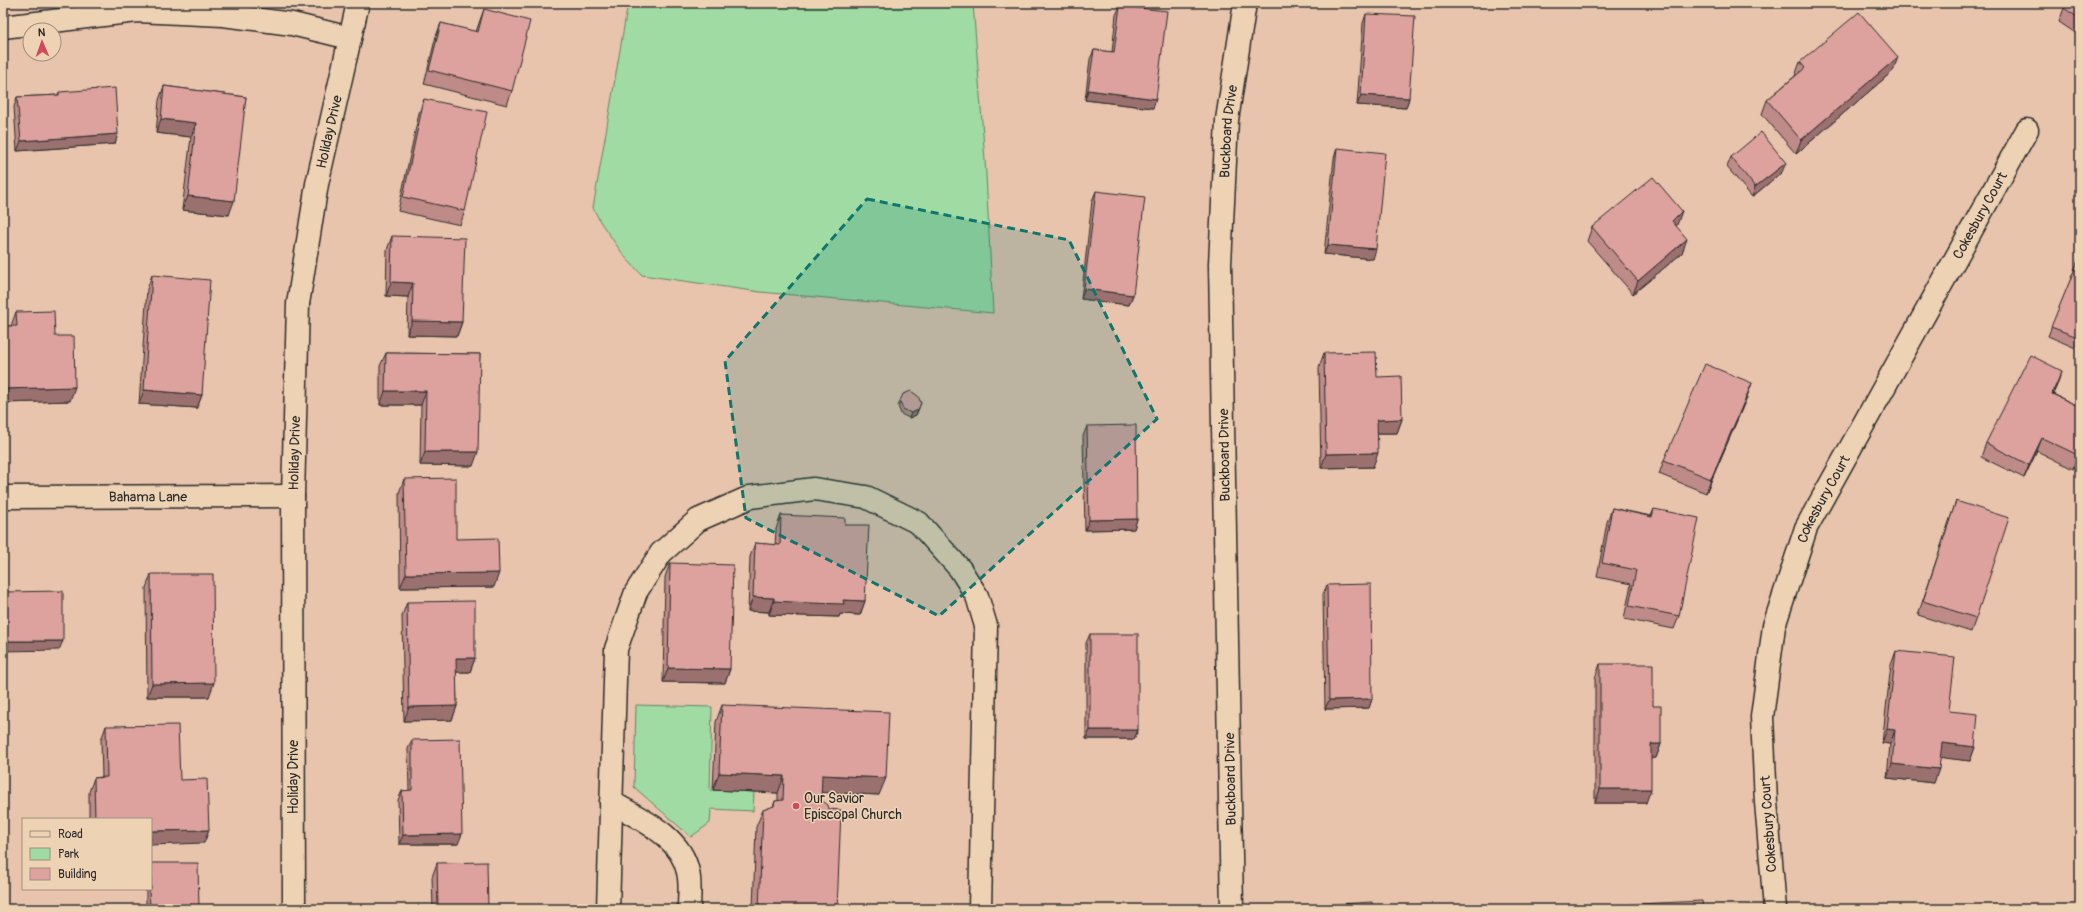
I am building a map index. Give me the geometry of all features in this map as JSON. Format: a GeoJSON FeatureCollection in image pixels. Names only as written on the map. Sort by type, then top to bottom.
{"type":"FeatureCollection","features":[{"type":"Feature","properties":{"kind":"street","name":"Holiday Drive"},"geometry":{"type":"LineString","coordinates":[[294,909],[293,496],[298,304],[317,184],[358,3]]}},
{"type":"Feature","properties":{"kind":"street","name":"Buckboard Drive"},"geometry":{"type":"LineString","coordinates":[[1232,909],[1220,264],[1227,120],[1245,3]]}},
{"type":"Feature","properties":{"kind":"street"},"geometry":{"type":"LineString","coordinates":[[3,27],[137,11],[224,15],[292,24],[350,38]]}},
{"type":"Feature","properties":{"kind":"street","name":"Cokesbury Court"},"geometry":{"type":"LineString","coordinates":[[1775,909],[1766,802],[1762,717],[1774,626],[1806,528],[2027,130]]}},
{"type":"Feature","properties":{"kind":"street"},"geometry":{"type":"LineString","coordinates":[[608,909],[616,650],[636,592],[661,553],[698,520],[750,497],[814,489],[866,497],[918,523],[960,569],[977,596],[986,626],[980,909]]}},
{"type":"Feature","properties":{"kind":"street","name":"Bahama Lane"},"geometry":{"type":"LineString","coordinates":[[3,497],[293,496]]}},
{"type":"Feature","properties":{"kind":"street"},"geometry":{"type":"LineString","coordinates":[[611,802],[660,831],[680,852],[688,872],[689,909]]}},
{"type":"Feature","properties":{"kind":"highlighted area"},"geometry":{"type":"Polygon","coordinates":[[[867,199],[1069,240],[1157,419],[939,616],[746,518],[725,361],[867,199]]]}},
{"type":"Feature","properties":{"kind":"green space"},"geometry":{"type":"Polygon","coordinates":[[[628,3],[973,3],[986,174],[993,313],[760,292],[642,275],[625,257],[601,223],[593,208],[628,3]]]}},
{"type":"Feature","properties":{"kind":"green space"},"geometry":{"type":"Polygon","coordinates":[[[636,705],[712,707],[710,790],[754,791],[753,811],[711,809],[710,823],[691,837],[634,787],[636,705]]]}},
{"type":"Feature","properties":{"kind":"building"},"geometry":{"type":"Polygon","coordinates":[[[2068,3],[2080,3],[2080,19],[2064,8],[2068,3]]]}},
{"type":"Feature","properties":{"kind":"building"},"geometry":{"type":"Polygon","coordinates":[[[1120,6],[1167,11],[1156,99],[1088,90],[1094,50],[1114,52],[1120,6]]]}},
{"type":"Feature","properties":{"kind":"building"},"geometry":{"type":"Polygon","coordinates":[[[484,9],[530,21],[512,91],[429,70],[441,23],[478,32],[484,9]]]}},
{"type":"Feature","properties":{"kind":"building"},"geometry":{"type":"Polygon","coordinates":[[[1859,12],[1898,57],[1801,140],[1767,100],[1805,68],[1800,62],[1859,12]]]}},
{"type":"Feature","properties":{"kind":"building"},"geometry":{"type":"Polygon","coordinates":[[[1366,14],[1415,16],[1409,98],[1361,95],[1366,14]]]}},
{"type":"Feature","properties":{"kind":"building"},"geometry":{"type":"Polygon","coordinates":[[[164,86],[246,97],[234,201],[188,196],[196,123],[161,119],[164,86]]]}},
{"type":"Feature","properties":{"kind":"building"},"geometry":{"type":"Polygon","coordinates":[[[115,88],[118,134],[21,141],[17,97],[59,95],[59,92],[115,88]]]}},
{"type":"Feature","properties":{"kind":"building"},"geometry":{"type":"Polygon","coordinates":[[[424,99],[487,112],[465,211],[403,197],[424,99]]]}},
{"type":"Feature","properties":{"kind":"building"},"geometry":{"type":"Polygon","coordinates":[[[1761,132],[1786,163],[1755,187],[1731,157],[1761,132]]]}},
{"type":"Feature","properties":{"kind":"building"},"geometry":{"type":"Polygon","coordinates":[[[1337,148],[1385,153],[1376,249],[1328,245],[1337,148]]]}},
{"type":"Feature","properties":{"kind":"building"},"geometry":{"type":"Polygon","coordinates":[[[1653,177],[1682,211],[1672,221],[1687,239],[1638,281],[1592,227],[1653,177]]]}},
{"type":"Feature","properties":{"kind":"building"},"geometry":{"type":"Polygon","coordinates":[[[1096,191],[1145,197],[1133,295],[1084,289],[1096,191]]]}},
{"type":"Feature","properties":{"kind":"building"},"geometry":{"type":"Polygon","coordinates":[[[392,236],[465,238],[462,322],[412,321],[413,283],[391,282],[392,236]]]}},
{"type":"Feature","properties":{"kind":"building"},"geometry":{"type":"Polygon","coordinates":[[[2080,256],[2080,338],[2051,327],[2080,256]]]}},
{"type":"Feature","properties":{"kind":"building"},"geometry":{"type":"Polygon","coordinates":[[[152,275],[210,280],[202,395],[144,390],[152,275]]]}},
{"type":"Feature","properties":{"kind":"building"},"geometry":{"type":"Polygon","coordinates":[[[54,311],[55,336],[74,336],[75,387],[3,389],[3,326],[17,326],[16,312],[54,311]]]}},
{"type":"Feature","properties":{"kind":"building"},"geometry":{"type":"Polygon","coordinates":[[[1376,352],[1377,377],[1401,376],[1402,419],[1377,420],[1378,453],[1326,454],[1324,353],[1376,352]]]}},
{"type":"Feature","properties":{"kind":"building"},"geometry":{"type":"Polygon","coordinates":[[[386,353],[480,354],[478,452],[425,452],[426,391],[385,391],[386,353]]]}},
{"type":"Feature","properties":{"kind":"building"},"geometry":{"type":"Polygon","coordinates":[[[2030,355],[2062,371],[2052,394],[2080,407],[2080,451],[2078,455],[2042,438],[2029,465],[1986,443],[2030,355]]]}},
{"type":"Feature","properties":{"kind":"building"},"geometry":{"type":"Polygon","coordinates":[[[1705,364],[1752,383],[1711,479],[1664,460],[1705,364]]]}},
{"type":"Feature","properties":{"kind":"building"},"geometry":{"type":"Polygon","coordinates":[[[911,391],[918,396],[921,403],[918,410],[911,413],[903,409],[900,401],[903,394],[911,391]]]}},
{"type":"Feature","properties":{"kind":"building"},"geometry":{"type":"Polygon","coordinates":[[[1136,425],[1137,519],[1089,520],[1087,426],[1136,425]]]}},
{"type":"Feature","properties":{"kind":"building"},"geometry":{"type":"Polygon","coordinates":[[[456,478],[456,539],[498,538],[499,573],[406,574],[404,479],[456,478]]]}},
{"type":"Feature","properties":{"kind":"building"},"geometry":{"type":"Polygon","coordinates":[[[1956,501],[2009,518],[1976,618],[1923,601],[1956,501]]]}},
{"type":"Feature","properties":{"kind":"building"},"geometry":{"type":"Polygon","coordinates":[[[1612,508],[1652,517],[1654,509],[1699,518],[1679,616],[1629,606],[1636,570],[1602,563],[1612,508]]]}},
{"type":"Feature","properties":{"kind":"building"},"geometry":{"type":"Polygon","coordinates":[[[781,515],[845,518],[845,525],[869,525],[865,601],[843,600],[844,604],[810,603],[774,601],[774,598],[753,597],[755,543],[780,545],[781,515]]]}},
{"type":"Feature","properties":{"kind":"building"},"geometry":{"type":"Polygon","coordinates":[[[670,563],[733,565],[730,669],[668,668],[670,563]]]}},
{"type":"Feature","properties":{"kind":"building"},"geometry":{"type":"Polygon","coordinates":[[[151,574],[213,574],[214,683],[152,684],[151,574]]]}},
{"type":"Feature","properties":{"kind":"building"},"geometry":{"type":"Polygon","coordinates":[[[1371,584],[1372,699],[1329,700],[1327,585],[1371,584]]]}},
{"type":"Feature","properties":{"kind":"building"},"geometry":{"type":"Polygon","coordinates":[[[63,591],[63,641],[3,641],[3,592],[63,591]]]}},
{"type":"Feature","properties":{"kind":"building"},"geometry":{"type":"Polygon","coordinates":[[[475,601],[475,658],[456,658],[457,706],[409,707],[407,602],[475,601]]]}},
{"type":"Feature","properties":{"kind":"building"},"geometry":{"type":"Polygon","coordinates":[[[1090,634],[1138,634],[1138,730],[1090,730],[1090,634]]]}},
{"type":"Feature","properties":{"kind":"building"},"geometry":{"type":"Polygon","coordinates":[[[1896,651],[1955,657],[1949,711],[1978,714],[1975,747],[1942,743],[1939,769],[1892,764],[1895,730],[1887,729],[1896,651]]]}},
{"type":"Feature","properties":{"kind":"building"},"geometry":{"type":"Polygon","coordinates":[[[1600,664],[1653,664],[1653,706],[1661,706],[1661,744],[1651,744],[1651,789],[1600,789],[1600,664]]]}},
{"type":"Feature","properties":{"kind":"building","name":"Our Savior Episcopal Church"},"geometry":{"type":"Polygon","coordinates":[[[722,705],[889,712],[886,778],[822,775],[821,800],[828,805],[829,809],[841,810],[837,909],[759,909],[763,810],[774,806],[775,801],[783,800],[784,776],[719,773],[722,705]]]}},
{"type":"Feature","properties":{"kind":"building"},"geometry":{"type":"Polygon","coordinates":[[[178,725],[180,780],[207,779],[209,830],[152,831],[152,818],[95,818],[94,778],[107,777],[106,726],[178,725]]]}},
{"type":"Feature","properties":{"kind":"building"},"geometry":{"type":"Polygon","coordinates":[[[460,739],[462,834],[403,835],[402,791],[412,790],[412,740],[460,739]]]}},
{"type":"Feature","properties":{"kind":"building"},"geometry":{"type":"Polygon","coordinates":[[[487,862],[488,909],[438,909],[437,863],[487,862]]]}},
{"type":"Feature","properties":{"kind":"building"},"geometry":{"type":"Polygon","coordinates":[[[152,863],[198,863],[199,909],[150,909],[149,890],[152,890],[152,863]]]}},
{"type":"Feature","properties":{"kind":"building"},"geometry":{"type":"Polygon","coordinates":[[[1702,901],[1703,909],[1596,909],[1596,906],[1702,901]]]}},
{"type":"Feature","properties":{"kind":"building"},"geometry":{"type":"Polygon","coordinates":[[[1372,902],[1372,909],[1325,909],[1325,905],[1372,902]]]}},
{"type":"Feature","properties":{"kind":"place","name":"Our Savior Episcopal Church"},"geometry":{"type":"Point","coordinates":[796,806]}}]}
